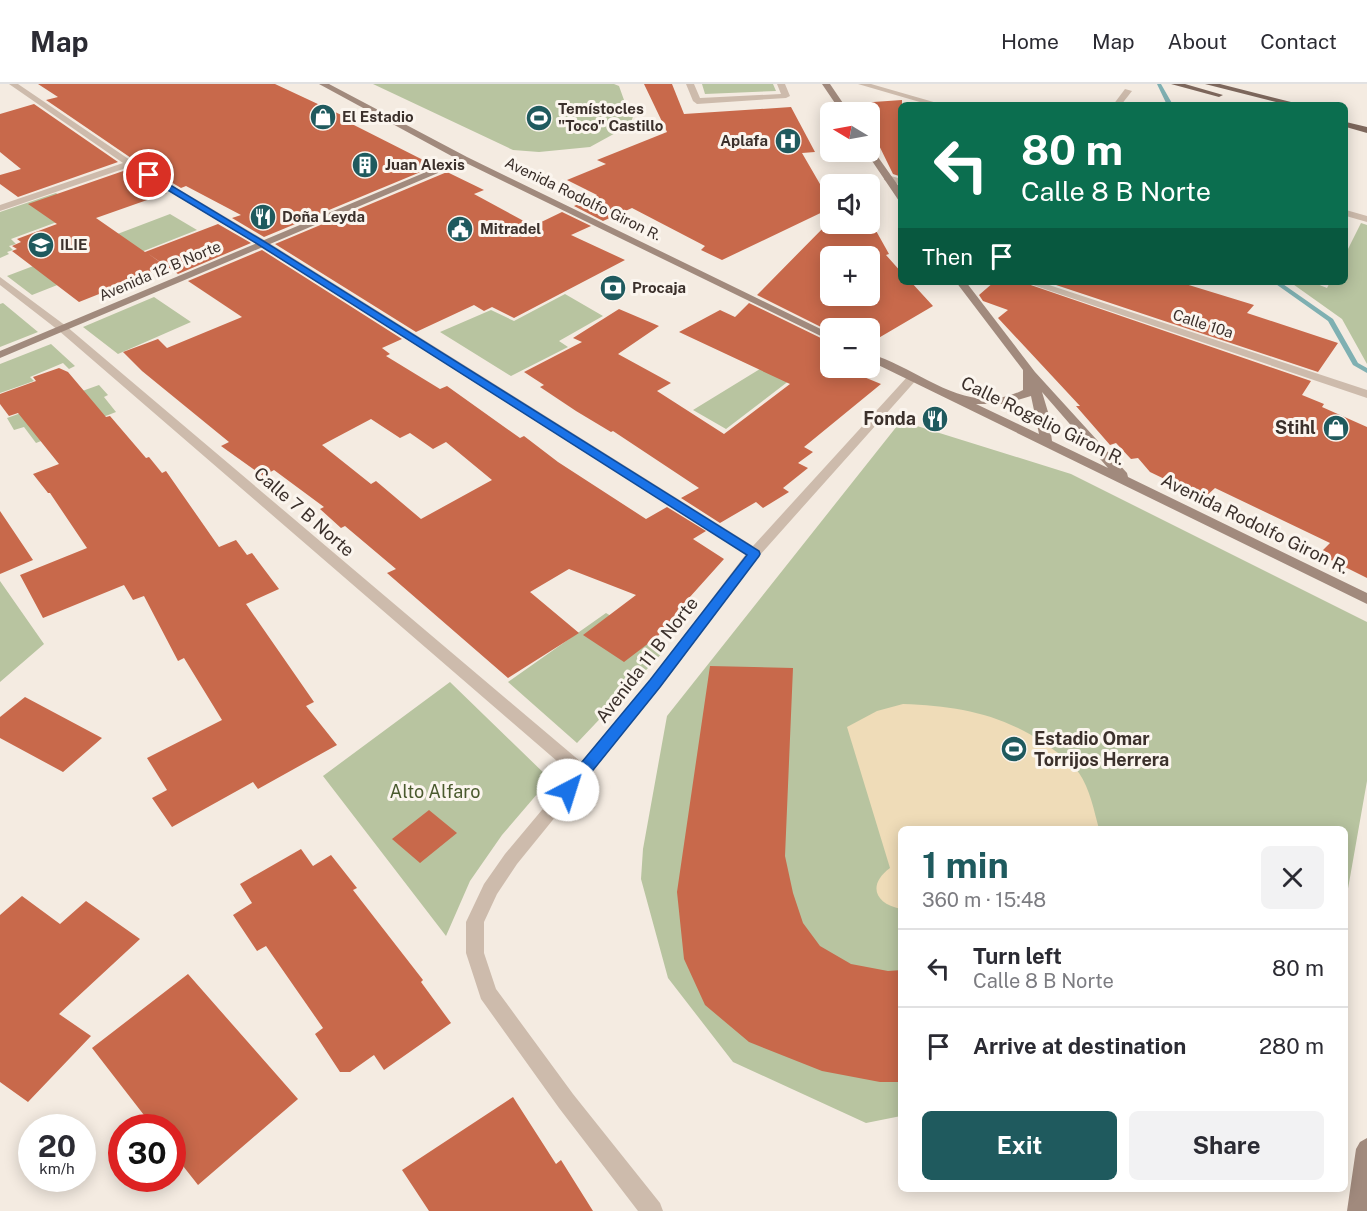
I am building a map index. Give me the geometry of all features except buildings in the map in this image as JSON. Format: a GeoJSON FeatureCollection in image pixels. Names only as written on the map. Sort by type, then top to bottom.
{"type":"FeatureCollection","features":[{"type":"Feature","properties":{"kind":"main road","name":"Avenida Rodolfo Giron R."},"geometry":{"type":"LineString","coordinates":[[323,84],[464,159],[820,333]]}},
{"type":"Feature","properties":{"kind":"main road"},"geometry":{"type":"LineString","coordinates":[[826,84],[838,102]]}},
{"type":"Feature","properties":{"kind":"main road"},"geometry":{"type":"LineString","coordinates":[[1175,84],[1250,102]]}},
{"type":"Feature","properties":{"kind":"main road"},"geometry":{"type":"LineString","coordinates":[[1209,84],[1286,102]]}},
{"type":"Feature","properties":{"kind":"main road"},"geometry":{"type":"LineString","coordinates":[[1348,116],[1367,121]]}},
{"type":"Feature","properties":{"kind":"main road"},"geometry":{"type":"LineString","coordinates":[[1348,125],[1367,130]]}},
{"type":"Feature","properties":{"kind":"main road","name":"Avenida 12 B Norte"},"geometry":{"type":"LineString","coordinates":[[0,355],[464,159]]}},
{"type":"Feature","properties":{"kind":"main road"},"geometry":{"type":"LineString","coordinates":[[876,162],[898,194]]}},
{"type":"Feature","properties":{"kind":"main road"},"geometry":{"type":"LineString","coordinates":[[963,285],[1029,370],[1126,481]]}},
{"type":"Feature","properties":{"kind":"main road"},"geometry":{"type":"LineString","coordinates":[[880,362],[944,394],[990,402],[1018,398],[1029,392],[1029,370]]}},
{"type":"Feature","properties":{"kind":"main road"},"geometry":{"type":"LineString","coordinates":[[1029,370],[1042,412],[1046,443]]}},
{"type":"Feature","properties":{"kind":"main road","name":"Calle Rogelio Giron R."},"geometry":{"type":"LineString","coordinates":[[944,394],[1126,481]]}},
{"type":"Feature","properties":{"kind":"main road","name":"Avenida Rodolfo Giron R."},"geometry":{"type":"LineString","coordinates":[[1126,481],[1367,598]]}},
{"type":"Feature","properties":{"kind":"main road"},"geometry":{"type":"LineString","coordinates":[[1358,1211],[1367,1149]]}},
{"type":"Feature","properties":{"kind":"street"},"geometry":{"type":"LineString","coordinates":[[13,84],[130,164],[262,243],[754,554]]}},
{"type":"Feature","properties":{"kind":"street"},"geometry":{"type":"LineString","coordinates":[[690,84],[698,101],[786,96],[781,84]]}},
{"type":"Feature","properties":{"kind":"street"},"geometry":{"type":"LineString","coordinates":[[862,84],[929,102]]}},
{"type":"Feature","properties":{"kind":"street"},"geometry":{"type":"LineString","coordinates":[[1119,102],[1128,91]]}},
{"type":"Feature","properties":{"kind":"street"},"geometry":{"type":"LineString","coordinates":[[0,208],[130,164]]}},
{"type":"Feature","properties":{"kind":"street"},"geometry":{"type":"LineString","coordinates":[[886,178],[898,181]]}},
{"type":"Feature","properties":{"kind":"street"},"geometry":{"type":"LineString","coordinates":[[1348,214],[1367,219]]}},
{"type":"Feature","properties":{"kind":"street","name":"Calle 7 B Norte"},"geometry":{"type":"LineString","coordinates":[[0,280],[62,328],[582,773]]}},
{"type":"Feature","properties":{"kind":"street","name":"Calle 10a"},"geometry":{"type":"LineString","coordinates":[[1038,285],[1367,394]]}},
{"type":"Feature","properties":{"kind":"street","name":"Avenida 11 B Norte"},"geometry":{"type":"LineString","coordinates":[[652,1211],[566,1101],[488,993],[475,953],[475,922],[490,889],[511,859],[655,684],[754,554],[912,378]]}},
{"type":"Feature","properties":{"kind":"green space","name":"Temístocles \"Toco\" Castillo"},"geometry":{"type":"Polygon","coordinates":[[[373,84],[614,84],[619,86],[624,100],[635,111],[630,125],[590,147],[539,152],[513,150],[373,84]]]}},
{"type":"Feature","properties":{"kind":"green space"},"geometry":{"type":"Polygon","coordinates":[[[702,84],[773,84],[776,91],[705,94],[702,84]]]}},
{"type":"Feature","properties":{"kind":"green space"},"geometry":{"type":"Polygon","coordinates":[[[56,193],[84,212],[11,239],[16,244],[9,246],[13,250],[0,258],[0,212],[56,193]]]}},
{"type":"Feature","properties":{"kind":"green space"},"geometry":{"type":"Polygon","coordinates":[[[170,214],[197,230],[32,295],[7,276],[170,214]]]}},
{"type":"Feature","properties":{"kind":"green space"},"geometry":{"type":"Polygon","coordinates":[[[1361,223],[1367,225],[1367,364],[1342,319],[1294,285],[1320,285],[1327,288],[1328,285],[1348,285],[1348,249],[1361,223]]]}},
{"type":"Feature","properties":{"kind":"green space"},"geometry":{"type":"Polygon","coordinates":[[[565,294],[603,316],[559,341],[568,347],[511,376],[440,332],[491,310],[514,321],[565,294]]]}},
{"type":"Feature","properties":{"kind":"green space"},"geometry":{"type":"Polygon","coordinates":[[[154,297],[191,322],[118,354],[83,327],[154,297]]]}},
{"type":"Feature","properties":{"kind":"green space"},"geometry":{"type":"Polygon","coordinates":[[[3,303],[38,332],[0,347],[0,304],[3,303]]]}},
{"type":"Feature","properties":{"kind":"green space"},"geometry":{"type":"Polygon","coordinates":[[[51,344],[75,366],[69,369],[63,363],[30,377],[34,381],[0,393],[0,364],[51,344]]]}},
{"type":"Feature","properties":{"kind":"green space"},"geometry":{"type":"Polygon","coordinates":[[[796,347],[820,357],[726,429],[693,410],[796,347]]]}},
{"type":"Feature","properties":{"kind":"green space"},"geometry":{"type":"Polygon","coordinates":[[[99,385],[108,395],[104,397],[116,412],[36,443],[24,427],[14,430],[7,418],[99,385]]]}},
{"type":"Feature","properties":{"kind":"green space","name":"Estadio Omar Torrijos Herrera"},"geometry":{"type":"Polygon","coordinates":[[[901,421],[1071,474],[1367,622],[1367,781],[1348,889],[1348,826],[898,826],[898,1117],[866,1123],[733,1062],[668,978],[641,879],[643,849],[667,716],[901,421]]]}},
{"type":"Feature","properties":{"kind":"green space"},"geometry":{"type":"Polygon","coordinates":[[[0,581],[44,644],[0,682],[0,581]]]}},
{"type":"Feature","properties":{"kind":"green space"},"geometry":{"type":"Polygon","coordinates":[[[606,613],[666,649],[577,743],[508,682],[606,613]]]}},
{"type":"Feature","properties":{"kind":"green space","name":"Alto Alfaro"},"geometry":{"type":"Polygon","coordinates":[[[450,682],[550,779],[502,835],[470,881],[446,936],[323,776],[450,682]]]}},
{"type":"Feature","properties":{"kind":"sand"},"geometry":{"type":"Polygon","coordinates":[[[903,704],[959,709],[994,718],[1027,733],[1058,753],[1079,773],[1089,793],[1098,826],[898,826],[898,908],[885,903],[877,893],[877,887],[878,881],[890,868],[847,727],[877,711],[903,704]]]}},
{"type":"Feature","properties":{"kind":"waterway"},"geometry":{"type":"LineString","coordinates":[[1159,85],[1168,102]]}},
{"type":"Feature","properties":{"kind":"waterway"},"geometry":{"type":"LineString","coordinates":[[1280,285],[1331,320],[1355,364],[1367,371]]}},
{"type":"Feature","properties":{"kind":"place","name":"El Estadio"},"geometry":{"type":"Point","coordinates":[323,117]}},
{"type":"Feature","properties":{"kind":"place","name":"Temístocles \"Toco\" Castillo"},"geometry":{"type":"Point","coordinates":[539,118]}},
{"type":"Feature","properties":{"kind":"place","name":"Aplafa"},"geometry":{"type":"Point","coordinates":[788,141]}},
{"type":"Feature","properties":{"kind":"place","name":"Juan Alexis"},"geometry":{"type":"Point","coordinates":[365,165]}},
{"type":"Feature","properties":{"kind":"place","name":"Doña Leyda"},"geometry":{"type":"Point","coordinates":[263,217]}},
{"type":"Feature","properties":{"kind":"place","name":"Mitradel"},"geometry":{"type":"Point","coordinates":[460,229]}},
{"type":"Feature","properties":{"kind":"place","name":"ILIE"},"geometry":{"type":"Point","coordinates":[41,245]}},
{"type":"Feature","properties":{"kind":"place","name":"Procaja"},"geometry":{"type":"Point","coordinates":[613,288]}},
{"type":"Feature","properties":{"kind":"place","name":"Fonda"},"geometry":{"type":"Point","coordinates":[935,419]}},
{"type":"Feature","properties":{"kind":"place","name":"Stihl"},"geometry":{"type":"Point","coordinates":[1336,428]}},
{"type":"Feature","properties":{"kind":"place","name":"Estadio Omar Torrijos Herrera"},"geometry":{"type":"Point","coordinates":[1014,749]}},
{"type":"Feature","properties":{"kind":"route"},"geometry":{"type":"LineString","coordinates":[[149,175],[262,243],[754,554],[655,684],[568,790]]}}]}
